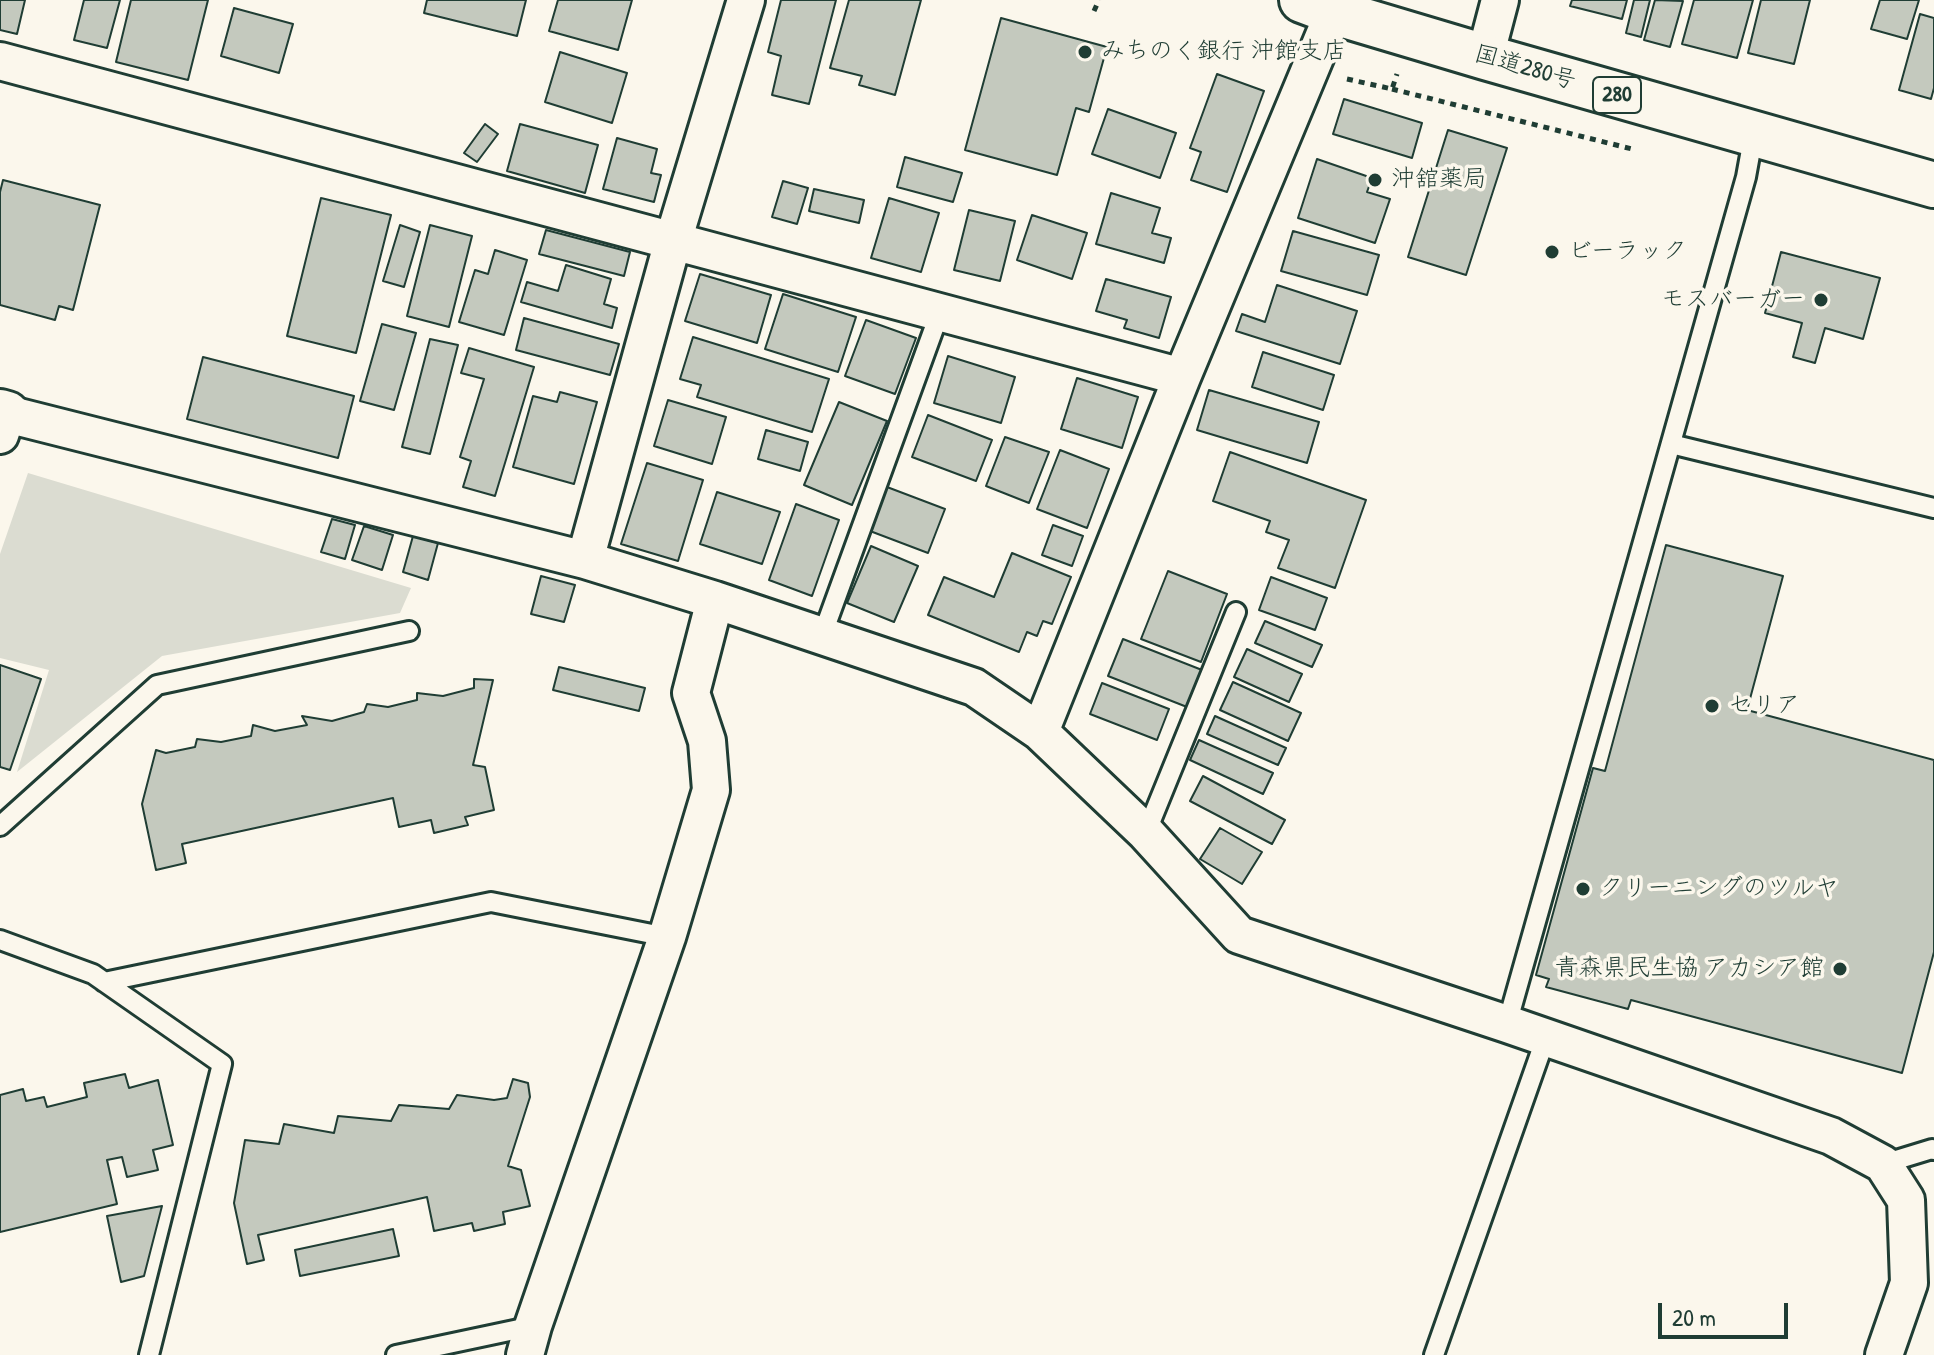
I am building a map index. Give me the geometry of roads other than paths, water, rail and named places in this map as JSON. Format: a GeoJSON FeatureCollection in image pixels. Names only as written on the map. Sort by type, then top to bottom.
{"type":"FeatureCollection","features":[{"type":"Feature","properties":{"kind":"highway","name":"国道280号"},"geometry":{"type":"LineString","coordinates":[[1318,6],[1934,185]]}},
{"type":"Feature","properties":{"kind":"street"},"geometry":{"type":"LineString","coordinates":[[585,560],[673,241],[746,0]]}},
{"type":"Feature","properties":{"kind":"street"},"geometry":{"type":"LineString","coordinates":[[1485,57],[1500,0]]}},
{"type":"Feature","properties":{"kind":"street"},"geometry":{"type":"LineString","coordinates":[[1040,732],[1182,377],[1318,6]]}},
{"type":"Feature","properties":{"kind":"street"},"geometry":{"type":"LineString","coordinates":[[0,61],[1182,377]]}},
{"type":"Feature","properties":{"kind":"street"},"geometry":{"type":"LineString","coordinates":[[2,420],[585,560],[974,687],[1040,732],[1146,833],[1239,935],[1831,1136],[1883,1164],[1906,1200],[1922,1288],[1884,1355]]}},
{"type":"Feature","properties":{"kind":"street"},"geometry":{"type":"LineString","coordinates":[[529,1340],[667,937],[711,790],[707,741],[691,693],[715,600]]}},
{"type":"Feature","properties":{"kind":"lane"},"geometry":{"type":"LineString","coordinates":[[1507,1024],[1746,177],[1754,133]]}},
{"type":"Feature","properties":{"kind":"lane"},"geometry":{"type":"LineString","coordinates":[[822,636],[940,312]]}},
{"type":"Feature","properties":{"kind":"lane"},"geometry":{"type":"LineString","coordinates":[[1671,444],[1934,508]]}},
{"type":"Feature","properties":{"kind":"lane"},"geometry":{"type":"LineString","coordinates":[[1146,833],[1236,612]]}},
{"type":"Feature","properties":{"kind":"lane"},"geometry":{"type":"LineString","coordinates":[[0,826],[157,685],[409,631]]}},
{"type":"Feature","properties":{"kind":"lane"},"geometry":{"type":"LineString","coordinates":[[104,982],[491,902],[667,937]]}},
{"type":"Feature","properties":{"kind":"lane"},"geometry":{"type":"LineString","coordinates":[[0,940],[93,974],[222,1064],[149,1355]]}},
{"type":"Feature","properties":{"kind":"lane"},"geometry":{"type":"LineString","coordinates":[[1434,1355],[1546,1037]]}},
{"type":"Feature","properties":{"kind":"lane"},"geometry":{"type":"LineString","coordinates":[[1883,1164],[1934,1150]]}},
{"type":"Feature","properties":{"kind":"lane"},"geometry":{"type":"LineString","coordinates":[[396,1355],[529,1340]]}},
{"type":"Feature","properties":{"kind":"place","name":"みちのく銀行 沖館支店"},"geometry":{"type":"Point","coordinates":[1085,52]}},
{"type":"Feature","properties":{"kind":"place","name":"沖舘薬局"},"geometry":{"type":"Point","coordinates":[1375,180]}},
{"type":"Feature","properties":{"kind":"place","name":"ビーラック"},"geometry":{"type":"Point","coordinates":[1552,252]}},
{"type":"Feature","properties":{"kind":"place","name":"モスバーガー"},"geometry":{"type":"Point","coordinates":[1821,300]}},
{"type":"Feature","properties":{"kind":"place","name":"セリア"},"geometry":{"type":"Point","coordinates":[1712,706]}},
{"type":"Feature","properties":{"kind":"place","name":"クリーニングのツルヤ"},"geometry":{"type":"Point","coordinates":[1583,889]}},
{"type":"Feature","properties":{"kind":"place","name":"青森県民生協 アカシア館"},"geometry":{"type":"Point","coordinates":[1840,969]}}]}
